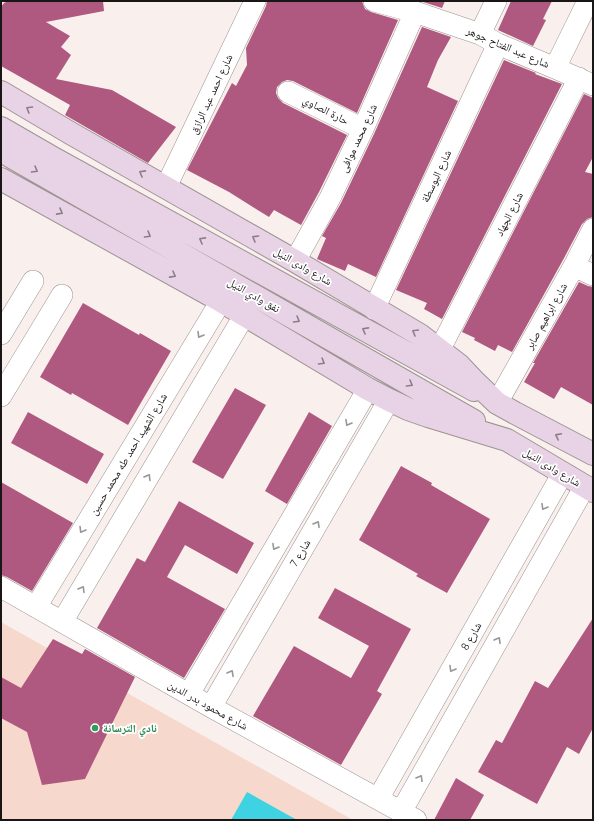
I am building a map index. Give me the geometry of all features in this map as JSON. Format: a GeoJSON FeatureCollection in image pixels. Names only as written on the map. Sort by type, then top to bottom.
{"type":"FeatureCollection","features":[{"type":"Feature","properties":{"kind":"main road","name":"شارع وادى النيل"},"geometry":{"type":"LineString","coordinates":[[1,92],[295,261],[420,335],[459,365],[497,403],[591,449]]}},
{"type":"Feature","properties":{"kind":"main road","name":"نفق وادي النيل"},"geometry":{"type":"LineString","coordinates":[[1,128],[497,403]]}},
{"type":"Feature","properties":{"kind":"main road","name":"نفق وادي النيل"},"geometry":{"type":"LineString","coordinates":[[1,151],[507,440]]}},
{"type":"Feature","properties":{"kind":"main road","name":"شارع وادى النيل"},"geometry":{"type":"LineString","coordinates":[[1,179],[221,301],[368,389],[408,409],[507,440],[589,488]]}},
{"type":"Feature","properties":{"kind":"street","name":"شارع احمد عبد الرازق"},"geometry":{"type":"LineString","coordinates":[[166,187],[255,1]]}},
{"type":"Feature","properties":{"kind":"street","name":"شارع البوسطة"},"geometry":{"type":"LineString","coordinates":[[374,308],[489,39],[496,1]]}},
{"type":"Feature","properties":{"kind":"street"},"geometry":{"type":"LineString","coordinates":[[555,68],[588,1]]}},
{"type":"Feature","properties":{"kind":"street","name":"شارع عبد الفتاح جوهر"},"geometry":{"type":"LineString","coordinates":[[381,2],[415,12],[489,39],[586,81]]}},
{"type":"Feature","properties":{"kind":"street","name":"شارع محمد موافى"},"geometry":{"type":"LineString","coordinates":[[295,261],[330,198],[364,129],[415,12]]}},
{"type":"Feature","properties":{"kind":"street","name":"شارع الجهاد"},"geometry":{"type":"LineString","coordinates":[[440,349],[586,81]]}},
{"type":"Feature","properties":{"kind":"street","name":"حارة الصاوي"},"geometry":{"type":"LineString","coordinates":[[288,92],[364,129]]}},
{"type":"Feature","properties":{"kind":"street","name":"شارع ابراهيم صابر"},"geometry":{"type":"LineString","coordinates":[[497,403],[574,266],[593,229]]}},
{"type":"Feature","properties":{"kind":"street"},"geometry":{"type":"LineString","coordinates":[[574,266],[593,275]]}},
{"type":"Feature","properties":{"kind":"street"},"geometry":{"type":"LineString","coordinates":[[1,334],[33,281]]}},
{"type":"Feature","properties":{"kind":"street"},"geometry":{"type":"LineString","coordinates":[[1,396],[62,295]]}},
{"type":"Feature","properties":{"kind":"street","name":"شارع الشهيد احمد طه محمد حسين"},"geometry":{"type":"LineString","coordinates":[[36,607],[221,301]]}},
{"type":"Feature","properties":{"kind":"street"},"geometry":{"type":"LineString","coordinates":[[62,622],[244,316]]}},
{"type":"Feature","properties":{"kind":"street"},"geometry":{"type":"LineString","coordinates":[[189,694],[368,389]]}},
{"type":"Feature","properties":{"kind":"street","name":"شارع 7"},"geometry":{"type":"LineString","coordinates":[[211,707],[389,400]]}},
{"type":"Feature","properties":{"kind":"street","name":"شارع 8"},"geometry":{"type":"LineString","coordinates":[[378,799],[563,473]]}},
{"type":"Feature","properties":{"kind":"street"},"geometry":{"type":"LineString","coordinates":[[409,816],[589,488]]}},
{"type":"Feature","properties":{"kind":"street","name":"شارع محمود بدر الدين"},"geometry":{"type":"LineString","coordinates":[[1,587],[211,707],[409,816]]}},
{"type":"Feature","properties":{"kind":"shaded area","name":"نادي الترسانة"},"geometry":{"type":"Polygon","coordinates":[[[1,622],[353,820],[1,820],[1,622]]]}},
{"type":"Feature","properties":{"kind":"water"},"geometry":{"type":"Polygon","coordinates":[[[247,792],[297,820],[231,820],[247,792]]]}},
{"type":"Feature","properties":{"kind":"building"},"geometry":{"type":"Polygon","coordinates":[[[8,1],[103,1],[104,11],[46,22],[70,36],[61,47],[71,55],[56,79],[112,90],[176,127],[148,163],[65,115],[70,105],[1,66],[1,7],[8,1]]]}},
{"type":"Feature","properties":{"kind":"building"},"geometry":{"type":"Polygon","coordinates":[[[267,1],[362,1],[365,9],[398,20],[357,113],[293,81],[287,80],[282,82],[277,87],[276,93],[278,98],[283,103],[347,135],[301,225],[274,210],[269,217],[229,192],[187,170],[232,83],[236,86],[247,65],[246,48],[267,1]]]}},
{"type":"Feature","properties":{"kind":"building"},"geometry":{"type":"Polygon","coordinates":[[[420,1],[445,1],[442,8],[420,1]]]}},
{"type":"Feature","properties":{"kind":"building"},"geometry":{"type":"Polygon","coordinates":[[[511,1],[552,1],[543,19],[546,20],[533,46],[498,30],[511,1]]]}},
{"type":"Feature","properties":{"kind":"building"},"geometry":{"type":"Polygon","coordinates":[[[422,27],[451,37],[438,60],[427,87],[458,101],[376,277],[348,264],[345,271],[317,259],[326,238],[322,236],[341,203],[422,27]]]}},
{"type":"Feature","properties":{"kind":"building"},"geometry":{"type":"Polygon","coordinates":[[[504,60],[562,84],[442,319],[424,309],[427,303],[396,290],[504,60]]]}},
{"type":"Feature","properties":{"kind":"building"},"geometry":{"type":"Polygon","coordinates":[[[584,94],[593,98],[593,157],[585,172],[593,174],[593,217],[587,219],[582,224],[512,352],[498,345],[495,351],[474,340],[475,338],[462,332],[584,94]]]}},
{"type":"Feature","properties":{"kind":"building"},"geometry":{"type":"Polygon","coordinates":[[[579,282],[593,287],[593,405],[561,387],[554,399],[524,382],[535,363],[533,363],[579,282]]]}},
{"type":"Feature","properties":{"kind":"building"},"geometry":{"type":"Polygon","coordinates":[[[83,303],[139,335],[140,333],[171,351],[128,425],[72,393],[71,395],[40,377],[83,303]]]}},
{"type":"Feature","properties":{"kind":"building"},"geometry":{"type":"Polygon","coordinates":[[[235,388],[266,405],[223,479],[192,462],[235,388]]]}},
{"type":"Feature","properties":{"kind":"building"},"geometry":{"type":"Polygon","coordinates":[[[28,412],[104,454],[87,484],[11,443],[28,412]]]}},
{"type":"Feature","properties":{"kind":"building"},"geometry":{"type":"Polygon","coordinates":[[[309,412],[332,426],[287,504],[265,491],[309,412]]]}},
{"type":"Feature","properties":{"kind":"building"},"geometry":{"type":"Polygon","coordinates":[[[401,466],[432,483],[431,485],[490,519],[447,593],[416,576],[418,574],[359,540],[401,466]]]}},
{"type":"Feature","properties":{"kind":"building"},"geometry":{"type":"Polygon","coordinates":[[[1,482],[73,523],[32,591],[1,575],[1,482]]]}},
{"type":"Feature","properties":{"kind":"building"},"geometry":{"type":"Polygon","coordinates":[[[179,501],[254,543],[237,574],[185,545],[167,577],[225,609],[184,678],[97,628],[137,558],[145,562],[179,501]]]}},
{"type":"Feature","properties":{"kind":"building"},"geometry":{"type":"Polygon","coordinates":[[[335,588],[411,629],[377,691],[382,694],[341,765],[253,716],[294,646],[351,678],[369,646],[318,618],[335,588]]]}},
{"type":"Feature","properties":{"kind":"building"},"geometry":{"type":"Polygon","coordinates":[[[593,618],[593,728],[579,754],[567,747],[537,804],[478,772],[496,740],[502,743],[535,681],[548,688],[593,618]]]}},
{"type":"Feature","properties":{"kind":"building"},"geometry":{"type":"Polygon","coordinates":[[[53,639],[82,654],[85,649],[135,677],[85,779],[42,785],[27,732],[1,718],[1,677],[21,688],[53,639]]]}},
{"type":"Feature","properties":{"kind":"building"},"geometry":{"type":"Polygon","coordinates":[[[456,778],[484,795],[470,820],[434,820],[456,778]]]}},
{"type":"Feature","properties":{"kind":"place","name":"نادي الترسانة"},"geometry":{"type":"Point","coordinates":[95,728]}}]}
